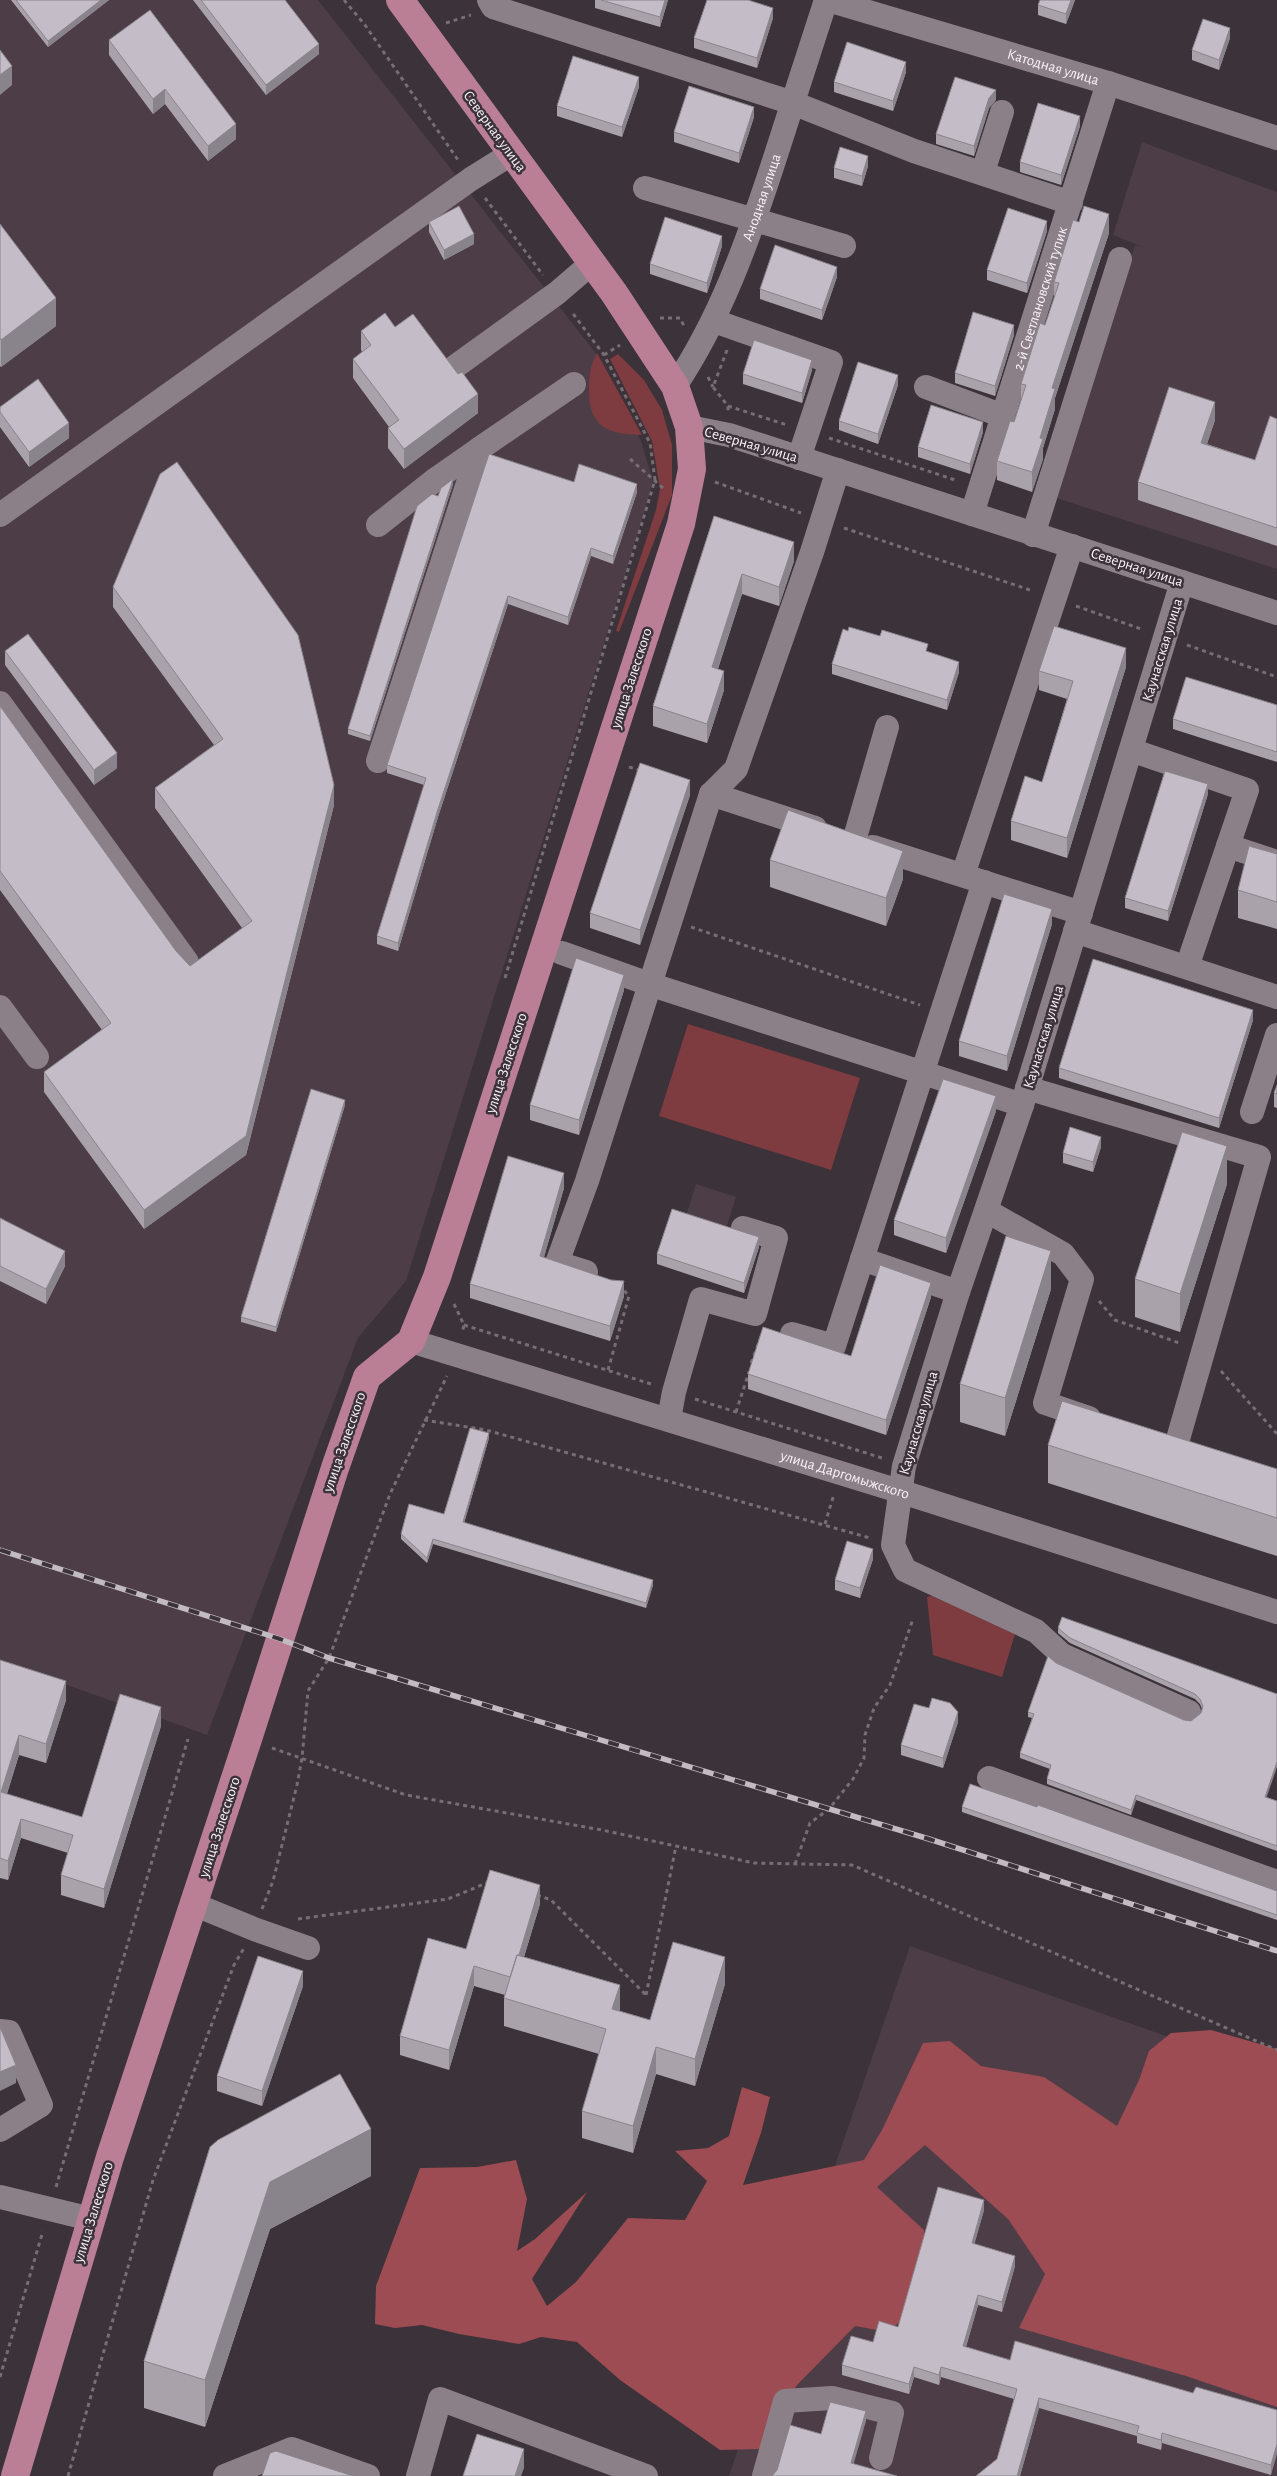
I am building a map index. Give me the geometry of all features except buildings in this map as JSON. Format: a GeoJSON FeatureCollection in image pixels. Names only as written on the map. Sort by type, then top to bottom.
{"type":"FeatureCollection","features":[{"type":"Feature","properties":{"kind":"main road","name":"Северная улица"},"geometry":{"type":"LineString","coordinates":[[400,0],[592,263],[675,386],[689,427]]}},
{"type":"Feature","properties":{"kind":"main road","name":"улица Залесского"},"geometry":{"type":"LineString","coordinates":[[15,2476],[91,2219],[335,1468],[367,1377],[411,1341],[440,1267],[684,510],[692,470],[689,427]]}},
{"type":"Feature","properties":{"kind":"street"},"geometry":{"type":"LineString","coordinates":[[489,0],[493,7],[793,103],[914,151],[983,172],[1072,203]]}},
{"type":"Feature","properties":{"kind":"street","name":"Анодная улица"},"geometry":{"type":"LineString","coordinates":[[675,386],[697,354],[714,321],[754,221],[827,0]]}},
{"type":"Feature","properties":{"kind":"street","name":"Катодная улица"},"geometry":{"type":"LineString","coordinates":[[827,0],[1108,84],[1277,138]]}},
{"type":"Feature","properties":{"kind":"street","name":"2-й Светлановский тупик"},"geometry":{"type":"LineString","coordinates":[[972,514],[1072,203],[1108,84]]}},
{"type":"Feature","properties":{"kind":"street"},"geometry":{"type":"LineString","coordinates":[[983,172],[1002,112]]}},
{"type":"Feature","properties":{"kind":"street"},"geometry":{"type":"LineString","coordinates":[[0,514],[470,179],[512,154]]}},
{"type":"Feature","properties":{"kind":"street"},"geometry":{"type":"LineString","coordinates":[[645,188],[844,246]]}},
{"type":"Feature","properties":{"kind":"street"},"geometry":{"type":"LineString","coordinates":[[1034,535],[1120,259]]}},
{"type":"Feature","properties":{"kind":"street"},"geometry":{"type":"LineString","coordinates":[[456,366],[557,293],[592,263]]}},
{"type":"Feature","properties":{"kind":"street"},"geometry":{"type":"LineString","coordinates":[[714,321],[831,362],[799,458]]}},
{"type":"Feature","properties":{"kind":"street"},"geometry":{"type":"LineString","coordinates":[[378,525],[436,479],[574,384]]}},
{"type":"Feature","properties":{"kind":"street"},"geometry":{"type":"LineString","coordinates":[[926,387],[1003,416]]}},
{"type":"Feature","properties":{"kind":"street","name":"Северная улица"},"geometry":{"type":"LineString","coordinates":[[689,427],[728,435],[1277,613]]}},
{"type":"Feature","properties":{"kind":"street"},"geometry":{"type":"LineString","coordinates":[[378,761],[479,449]]}},
{"type":"Feature","properties":{"kind":"street"},"geometry":{"type":"LineString","coordinates":[[615,1282],[556,1263],[587,1181],[711,794],[736,769],[838,470]]}},
{"type":"Feature","properties":{"kind":"street"},"geometry":{"type":"LineString","coordinates":[[792,1334],[834,1346],[941,1012],[974,879],[1072,546]]}},
{"type":"Feature","properties":{"kind":"street","name":"Каунасская улица"},"geometry":{"type":"LineString","coordinates":[[892,1545],[904,1466],[958,1292],[1025,1096],[1182,582]]}},
{"type":"Feature","properties":{"kind":"street"},"geometry":{"type":"LineString","coordinates":[[0,703],[187,962]]}},
{"type":"Feature","properties":{"kind":"street"},"geometry":{"type":"LineString","coordinates":[[854,841],[887,727]]}},
{"type":"Feature","properties":{"kind":"street"},"geometry":{"type":"LineString","coordinates":[[1131,750],[1246,790],[1187,967]]}},
{"type":"Feature","properties":{"kind":"street"},"geometry":{"type":"LineString","coordinates":[[711,794],[974,879],[1187,967],[1277,997]]}},
{"type":"Feature","properties":{"kind":"street"},"geometry":{"type":"LineString","coordinates":[[1228,846],[1277,862]]}},
{"type":"Feature","properties":{"kind":"street"},"geometry":{"type":"LineString","coordinates":[[562,953],[649,984],[922,1073],[1025,1096],[1260,1157],[1176,1446]]}},
{"type":"Feature","properties":{"kind":"street"},"geometry":{"type":"LineString","coordinates":[[0,1008],[37,1057]]}},
{"type":"Feature","properties":{"kind":"street"},"geometry":{"type":"LineString","coordinates":[[1252,1112],[1277,1035]]}},
{"type":"Feature","properties":{"kind":"street"},"geometry":{"type":"LineString","coordinates":[[987,1211],[1063,1254],[1082,1278],[1045,1403],[1111,1425]]}},
{"type":"Feature","properties":{"kind":"street"},"geometry":{"type":"LineString","coordinates":[[669,1419],[674,1392],[701,1299],[755,1314],[776,1238],[743,1228]]}},
{"type":"Feature","properties":{"kind":"street"},"geometry":{"type":"LineString","coordinates":[[862,1259],[958,1292]]}},
{"type":"Feature","properties":{"kind":"street","name":"улица Даргомыжского"},"geometry":{"type":"LineString","coordinates":[[411,1341],[669,1419],[1277,1612]]}},
{"type":"Feature","properties":{"kind":"street"},"geometry":{"type":"LineString","coordinates":[[892,1545],[905,1570],[1036,1631],[1062,1655],[1189,1712]]}},
{"type":"Feature","properties":{"kind":"street"},"geometry":{"type":"LineString","coordinates":[[989,1778],[1277,1882]]}},
{"type":"Feature","properties":{"kind":"street"},"geometry":{"type":"LineString","coordinates":[[193,1904],[254,1929],[308,1948]]}},
{"type":"Feature","properties":{"kind":"street"},"geometry":{"type":"LineString","coordinates":[[0,2031],[9,2032],[41,2105],[0,2130]]}},
{"type":"Feature","properties":{"kind":"street"},"geometry":{"type":"LineString","coordinates":[[0,2197],[91,2219]]}},
{"type":"Feature","properties":{"kind":"street"},"geometry":{"type":"LineString","coordinates":[[764,2476],[785,2401],[832,2398],[892,2413],[881,2458]]}},
{"type":"Feature","properties":{"kind":"street"},"geometry":{"type":"LineString","coordinates":[[418,2476],[440,2399],[646,2476]]}},
{"type":"Feature","properties":{"kind":"street"},"geometry":{"type":"LineString","coordinates":[[225,2476],[292,2449],[368,2476]]}},
{"type":"Feature","properties":{"kind":"path"},"geometry":{"type":"LineString","coordinates":[[344,0],[365,25],[470,179],[609,364],[650,443],[655,480],[503,984]]}},
{"type":"Feature","properties":{"kind":"path"},"geometry":{"type":"LineString","coordinates":[[728,406],[980,489]]}},
{"type":"Feature","properties":{"kind":"path"},"geometry":{"type":"LineString","coordinates":[[630,458],[684,510]]}},
{"type":"Feature","properties":{"kind":"path"},"geometry":{"type":"LineString","coordinates":[[710,480],[1277,677]]}},
{"type":"Feature","properties":{"kind":"path"},"geometry":{"type":"LineString","coordinates":[[619,764],[647,773]]}},
{"type":"Feature","properties":{"kind":"path"},"geometry":{"type":"LineString","coordinates":[[669,921],[941,1012]]}},
{"type":"Feature","properties":{"kind":"path"},"geometry":{"type":"LineString","coordinates":[[608,1370],[629,1296],[615,1282]]}},
{"type":"Feature","properties":{"kind":"path"},"geometry":{"type":"LineString","coordinates":[[68,2476],[153,2180],[234,1965],[254,1929],[273,1881],[302,1758],[308,1691],[329,1658],[390,1494],[424,1420],[459,1356],[464,1324],[453,1302]]}},
{"type":"Feature","properties":{"kind":"path"},"geometry":{"type":"LineString","coordinates":[[736,1412],[759,1337],[792,1334]]}},
{"type":"Feature","properties":{"kind":"path"},"geometry":{"type":"LineString","coordinates":[[424,1420],[486,1430],[824,1524],[892,1545]]}},
{"type":"Feature","properties":{"kind":"path"},"geometry":{"type":"LineString","coordinates":[[795,1864],[810,1823],[829,1809],[853,1779],[864,1758],[865,1735],[874,1708],[890,1686],[913,1619]]}},
{"type":"Feature","properties":{"kind":"path"},"geometry":{"type":"LineString","coordinates":[[0,2377],[188,1739]]}},
{"type":"Feature","properties":{"kind":"path"},"geometry":{"type":"LineString","coordinates":[[248,1739],[406,1795],[602,1830],[754,1863],[852,1865],[1277,2050]]}},
{"type":"Feature","properties":{"kind":"path"},"geometry":{"type":"LineString","coordinates":[[535,1894],[551,1900],[646,1995],[676,1846]]}},
{"type":"Feature","properties":{"kind":"path"},"geometry":{"type":"LineString","coordinates":[[293,1919],[448,1899],[494,1880]]}},
{"type":"Feature","properties":{"kind":"shaded area"},"geometry":{"type":"Polygon","coordinates":[[[0,0],[318,0],[595,352],[641,441],[653,481],[406,1281],[358,1338],[207,1735],[0,1661],[0,0]]]}},
{"type":"Feature","properties":{"kind":"shaded area"},"geometry":{"type":"Polygon","coordinates":[[[1142,142],[1277,192],[1277,569],[1053,497],[1135,245],[1145,248],[1113,235],[1142,142]]]}},
{"type":"Feature","properties":{"kind":"shaded area"},"geometry":{"type":"Polygon","coordinates":[[[597,353],[642,435],[619,433],[610,430],[597,421],[592,413],[589,380],[591,367],[597,353]]]}},
{"type":"Feature","properties":{"kind":"shaded area"},"geometry":{"type":"Polygon","coordinates":[[[618,354],[644,380],[662,410],[672,445],[672,495],[619,632],[616,631],[656,510],[660,489],[652,441],[610,359],[618,354]]]}},
{"type":"Feature","properties":{"kind":"shaded area"},"geometry":{"type":"Polygon","coordinates":[[[688,1024],[860,1078],[831,1170],[659,1116],[688,1024]]]}},
{"type":"Feature","properties":{"kind":"shaded area"},"geometry":{"type":"Polygon","coordinates":[[[696,1184],[736,1197],[724,1235],[684,1222],[696,1184]]]}},
{"type":"Feature","properties":{"kind":"shaded area"},"geometry":{"type":"Polygon","coordinates":[[[932,1596],[1015,1634],[1002,1677],[933,1655],[927,1597],[932,1596]]]}},
{"type":"Feature","properties":{"kind":"shaded area"},"geometry":{"type":"Polygon","coordinates":[[[910,1946],[1277,2075],[1277,2476],[729,2476],[910,1946]]]}},
{"type":"Feature","properties":{"kind":"shaded area"},"geometry":{"type":"Polygon","coordinates":[[[1211,2030],[1277,2049],[1277,2407],[1186,2376],[1019,2328],[1045,2274],[1008,2219],[925,2145],[877,2187],[924,2230],[924,2301],[888,2332],[855,2326],[797,2385],[759,2449],[720,2450],[620,2380],[577,2342],[541,2337],[519,2344],[459,2334],[422,2325],[395,2328],[375,2324],[376,2286],[420,2168],[477,2167],[516,2160],[527,2199],[517,2251],[535,2239],[587,2192],[532,2279],[547,2306],[576,2282],[628,2218],[685,2220],[707,2181],[675,2151],[708,2148],[729,2136],[742,2087],[770,2097],[761,2133],[743,2185],[864,2160],[882,2130],[923,2043],[950,2041],[981,2066],[1044,2077],[1117,2126],[1139,2080],[1149,2051],[1171,2033],[1211,2030]]]}},
{"type":"Feature","properties":{"kind":"railway"},"geometry":{"type":"LineString","coordinates":[[0,1550],[280,1639],[329,1658],[929,1839],[1277,1951]]}}]}
